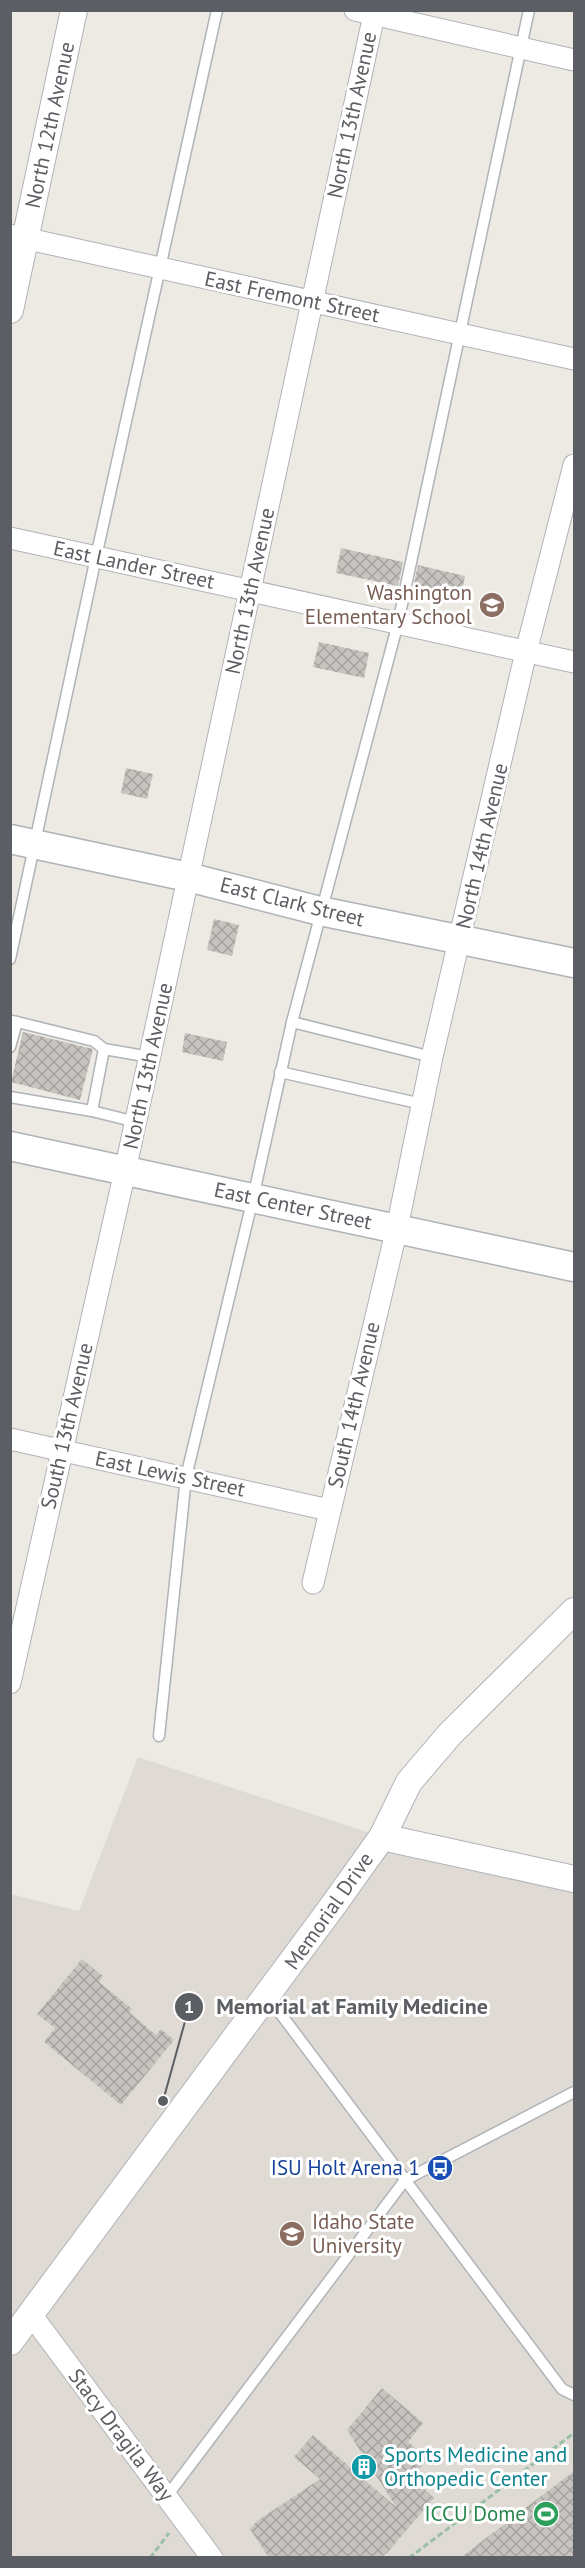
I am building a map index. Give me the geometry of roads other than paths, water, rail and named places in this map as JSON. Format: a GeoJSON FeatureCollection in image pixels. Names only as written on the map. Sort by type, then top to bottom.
{"type":"FeatureCollection","features":[{"type":"Feature","properties":{"kind":"main road","name":"East Clark Street"},"geometry":{"type":"LineString","coordinates":[[23,841],[188,877],[320,911],[574,963]]}},
{"type":"Feature","properties":{"kind":"main road","name":"East Center Street"},"geometry":{"type":"LineString","coordinates":[[10,1146],[574,1267]]}},
{"type":"Feature","properties":{"kind":"street","name":"North 12th Avenue"},"geometry":{"type":"LineString","coordinates":[[10,310],[18,237],[74,10]]}},
{"type":"Feature","properties":{"kind":"street"},"geometry":{"type":"LineString","coordinates":[[368,12],[574,60]]}},
{"type":"Feature","properties":{"kind":"street","name":"North 13th Avenue"},"geometry":{"type":"LineString","coordinates":[[125,1171],[312,301],[368,12]]}},
{"type":"Feature","properties":{"kind":"street","name":"East Fremont Street"},"geometry":{"type":"LineString","coordinates":[[18,237],[574,359]]}},
{"type":"Feature","properties":{"kind":"street","name":"North 14th Avenue"},"geometry":{"type":"LineString","coordinates":[[397,1228],[432,1057],[525,652],[574,465]]}},
{"type":"Feature","properties":{"kind":"street","name":"East Lander Street"},"geometry":{"type":"LineString","coordinates":[[10,538],[574,662]]}},
{"type":"Feature","properties":{"kind":"street","name":"South 13th Avenue"},"geometry":{"type":"LineString","coordinates":[[10,1683],[125,1171]]}},
{"type":"Feature","properties":{"kind":"street","name":"South 14th Avenue"},"geometry":{"type":"LineString","coordinates":[[313,1583],[397,1228]]}},
{"type":"Feature","properties":{"kind":"street","name":"East Lewis Street"},"geometry":{"type":"LineString","coordinates":[[10,1439],[329,1510]]}},
{"type":"Feature","properties":{"kind":"street","name":"Memorial Drive"},"geometry":{"type":"LineString","coordinates":[[10,2342],[268,1997],[382,1837],[409,1782],[450,1734],[574,1611]]}},
{"type":"Feature","properties":{"kind":"street"},"geometry":{"type":"LineString","coordinates":[[382,1837],[574,1880]]}},
{"type":"Feature","properties":{"kind":"street","name":"Stacy Dragila Way"},"geometry":{"type":"LineString","coordinates":[[30,2313],[212,2558]]}},
{"type":"Feature","properties":{"kind":"lane"},"geometry":{"type":"LineString","coordinates":[[10,959],[23,841],[96,557],[217,10]]}},
{"type":"Feature","properties":{"kind":"lane"},"geometry":{"type":"LineString","coordinates":[[159,1736],[186,1477],[253,1198],[292,1022],[398,623],[529,10]]}},
{"type":"Feature","properties":{"kind":"lane"},"geometry":{"type":"LineString","coordinates":[[10,1047],[14,1022],[94,1041],[104,1049],[150,1057]]}},
{"type":"Feature","properties":{"kind":"lane"},"geometry":{"type":"LineString","coordinates":[[292,1022],[432,1057]]}},
{"type":"Feature","properties":{"kind":"lane"},"geometry":{"type":"LineString","coordinates":[[92,1111],[104,1049]]}},
{"type":"Feature","properties":{"kind":"lane"},"geometry":{"type":"LineString","coordinates":[[280,1072],[422,1104]]}},
{"type":"Feature","properties":{"kind":"lane"},"geometry":{"type":"LineString","coordinates":[[10,1096],[92,1111],[136,1122]]}},
{"type":"Feature","properties":{"kind":"lane"},"geometry":{"type":"LineString","coordinates":[[268,1997],[562,2389],[574,2395]]}},
{"type":"Feature","properties":{"kind":"lane"},"geometry":{"type":"LineString","coordinates":[[167,2496],[405,2180],[574,2092]]}},
{"type":"Feature","properties":{"kind":"place","name":"Washington Elementary School"},"geometry":{"type":"Point","coordinates":[492,605]}},
{"type":"Feature","properties":{"kind":"place","name":"Memorial at Family Medicine"},"geometry":{"type":"Point","coordinates":[163,2101]}},
{"type":"Feature","properties":{"kind":"place","name":"ISU Holt Arena 1"},"geometry":{"type":"Point","coordinates":[440,2168]}},
{"type":"Feature","properties":{"kind":"place","name":"Idaho State University"},"geometry":{"type":"Point","coordinates":[292,2234]}},
{"type":"Feature","properties":{"kind":"place","name":"Sports Medicine and Orthopedic Center"},"geometry":{"type":"Point","coordinates":[364,2467]}},
{"type":"Feature","properties":{"kind":"place","name":"ICCU Dome"},"geometry":{"type":"Point","coordinates":[546,2514]}}]}
